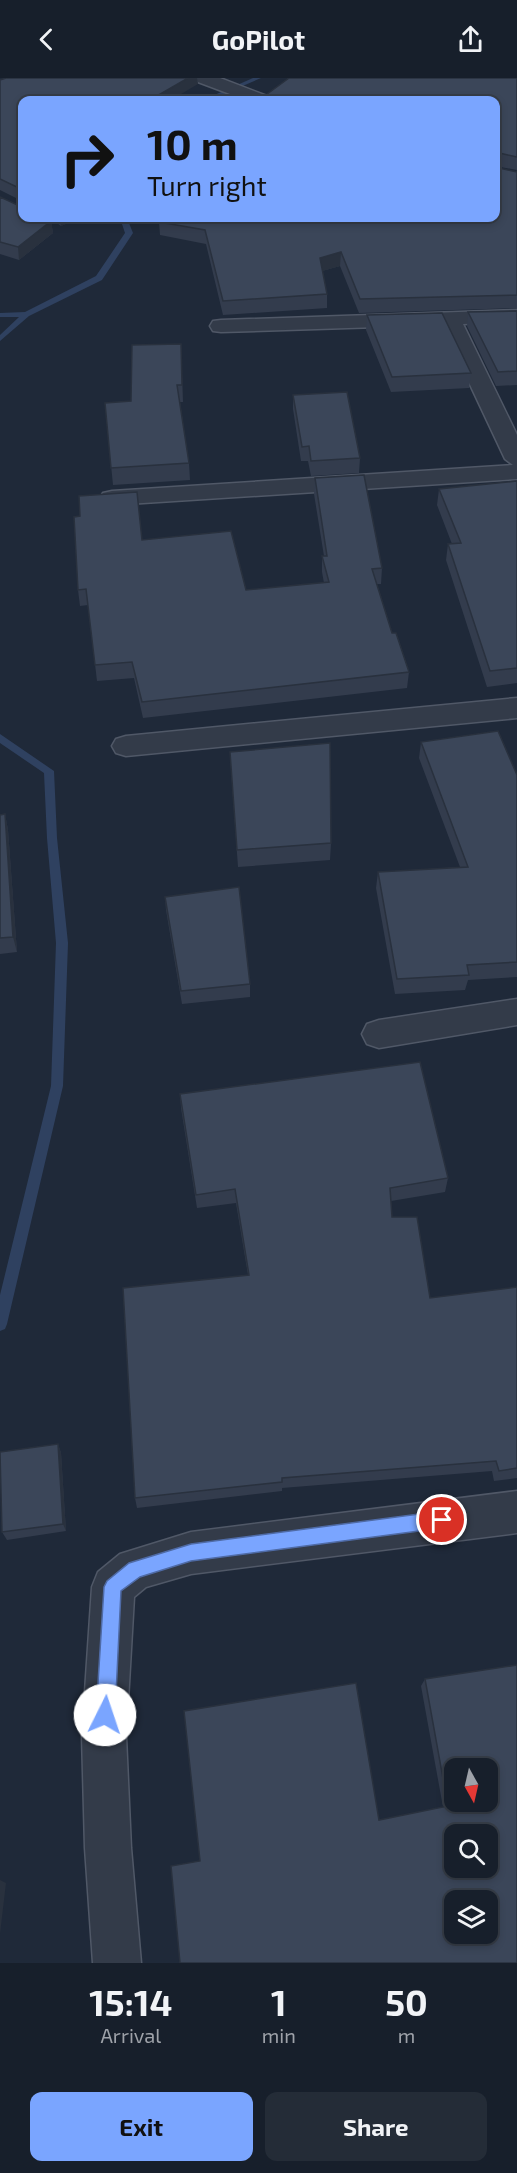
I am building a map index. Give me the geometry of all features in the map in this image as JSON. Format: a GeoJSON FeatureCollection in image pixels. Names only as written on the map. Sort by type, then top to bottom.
{"type":"FeatureCollection","features":[{"type":"Feature","properties":{"kind":"street"},"geometry":{"type":"LineString","coordinates":[[208,80],[247,96]]}},
{"type":"Feature","properties":{"kind":"street"},"geometry":{"type":"LineString","coordinates":[[221,326],[517,316]]}},
{"type":"Feature","properties":{"kind":"street"},"geometry":{"type":"LineString","coordinates":[[450,319],[517,459]]}},
{"type":"Feature","properties":{"kind":"street"},"geometry":{"type":"LineString","coordinates":[[112,498],[517,472]]}},
{"type":"Feature","properties":{"kind":"street"},"geometry":{"type":"LineString","coordinates":[[126,746],[517,708]]}},
{"type":"Feature","properties":{"kind":"street"},"geometry":{"type":"LineString","coordinates":[[379,1034],[517,1012]]}},
{"type":"Feature","properties":{"kind":"street"},"geometry":{"type":"LineString","coordinates":[[117,1963],[108,1848],[104,1736],[113,1587],[135,1569],[191,1553],[517,1512]]}},
{"type":"Feature","properties":{"kind":"building"},"geometry":{"type":"Polygon","coordinates":[[[6,78],[188,78],[157,96],[18,96],[18,188],[0,179],[0,80],[6,78]]]}},
{"type":"Feature","properties":{"kind":"building"},"geometry":{"type":"Polygon","coordinates":[[[289,78],[517,78],[517,157],[500,153],[500,96],[264,96],[289,78]]]}},
{"type":"Feature","properties":{"kind":"building"},"geometry":{"type":"Polygon","coordinates":[[[500,168],[517,172],[517,295],[360,299],[341,252],[320,258],[327,294],[223,301],[205,230],[159,222],[500,222],[500,168]]]}},
{"type":"Feature","properties":{"kind":"building"},"geometry":{"type":"Polygon","coordinates":[[[0,197],[18,205],[18,222],[50,222],[18,247],[0,242],[0,197]]]}},
{"type":"Feature","properties":{"kind":"building"},"geometry":{"type":"Polygon","coordinates":[[[517,311],[517,371],[498,372],[468,312],[517,311]]]}},
{"type":"Feature","properties":{"kind":"building"},"geometry":{"type":"Polygon","coordinates":[[[442,313],[471,373],[392,377],[367,315],[442,313]]]}},
{"type":"Feature","properties":{"kind":"building"},"geometry":{"type":"Polygon","coordinates":[[[181,344],[182,385],[177,385],[189,463],[111,468],[105,403],[131,401],[132,345],[181,344]]]}},
{"type":"Feature","properties":{"kind":"building"},"geometry":{"type":"Polygon","coordinates":[[[347,392],[360,458],[311,461],[309,446],[302,447],[293,395],[347,392]]]}},
{"type":"Feature","properties":{"kind":"building"},"geometry":{"type":"Polygon","coordinates":[[[364,475],[382,568],[372,569],[392,633],[396,633],[409,672],[142,702],[132,662],[95,665],[86,589],[78,590],[74,517],[80,516],[79,496],[137,492],[142,540],[231,531],[246,590],[329,582],[322,556],[327,556],[315,478],[364,475]]]}},
{"type":"Feature","properties":{"kind":"building"},"geometry":{"type":"Polygon","coordinates":[[[517,481],[517,668],[490,671],[448,544],[461,543],[439,489],[517,481]]]}},
{"type":"Feature","properties":{"kind":"building"},"geometry":{"type":"Polygon","coordinates":[[[498,731],[517,775],[517,962],[467,965],[469,975],[397,979],[378,872],[468,867],[421,742],[498,731]]]}},
{"type":"Feature","properties":{"kind":"building"},"geometry":{"type":"Polygon","coordinates":[[[330,743],[331,843],[237,850],[230,752],[330,743]]]}},
{"type":"Feature","properties":{"kind":"building"},"geometry":{"type":"Polygon","coordinates":[[[5,814],[13,937],[0,938],[0,815],[5,814]]]}},
{"type":"Feature","properties":{"kind":"building"},"geometry":{"type":"Polygon","coordinates":[[[239,887],[250,984],[181,991],[165,897],[239,887]]]}},
{"type":"Feature","properties":{"kind":"building"},"geometry":{"type":"Polygon","coordinates":[[[420,1062],[448,1178],[390,1188],[392,1217],[417,1217],[430,1298],[517,1287],[517,1468],[499,1471],[496,1461],[282,1478],[282,1482],[135,1498],[123,1288],[249,1275],[235,1189],[196,1195],[180,1094],[420,1062]]]}},
{"type":"Feature","properties":{"kind":"building"},"geometry":{"type":"Polygon","coordinates":[[[58,1444],[63,1524],[2,1532],[0,1452],[58,1444]]]}},
{"type":"Feature","properties":{"kind":"building"},"geometry":{"type":"Polygon","coordinates":[[[517,1665],[517,1963],[180,1963],[171,1866],[200,1861],[184,1711],[356,1683],[379,1820],[444,1807],[444,1812],[498,1812],[498,1758],[444,1758],[444,1784],[425,1679],[517,1665]]]}},
{"type":"Feature","properties":{"kind":"waterway"},"geometry":{"type":"LineString","coordinates":[[215,96],[258,78]]}},
{"type":"Feature","properties":{"kind":"waterway"},"geometry":{"type":"LineString","coordinates":[[26,314],[99,278],[129,233],[125,222]]}},
{"type":"Feature","properties":{"kind":"waterway"},"geometry":{"type":"LineString","coordinates":[[0,315],[26,314]]}},
{"type":"Feature","properties":{"kind":"waterway"},"geometry":{"type":"LineString","coordinates":[[0,339],[26,314]]}},
{"type":"Feature","properties":{"kind":"waterway"},"geometry":{"type":"LineString","coordinates":[[0,738],[49,771],[52,838],[62,943],[57,1086],[0,1324]]}},
{"type":"Feature","properties":{"kind":"route"},"geometry":{"type":"LineString","coordinates":[[105,1715],[113,1587],[135,1569],[191,1553],[442,1520]]}}]}
